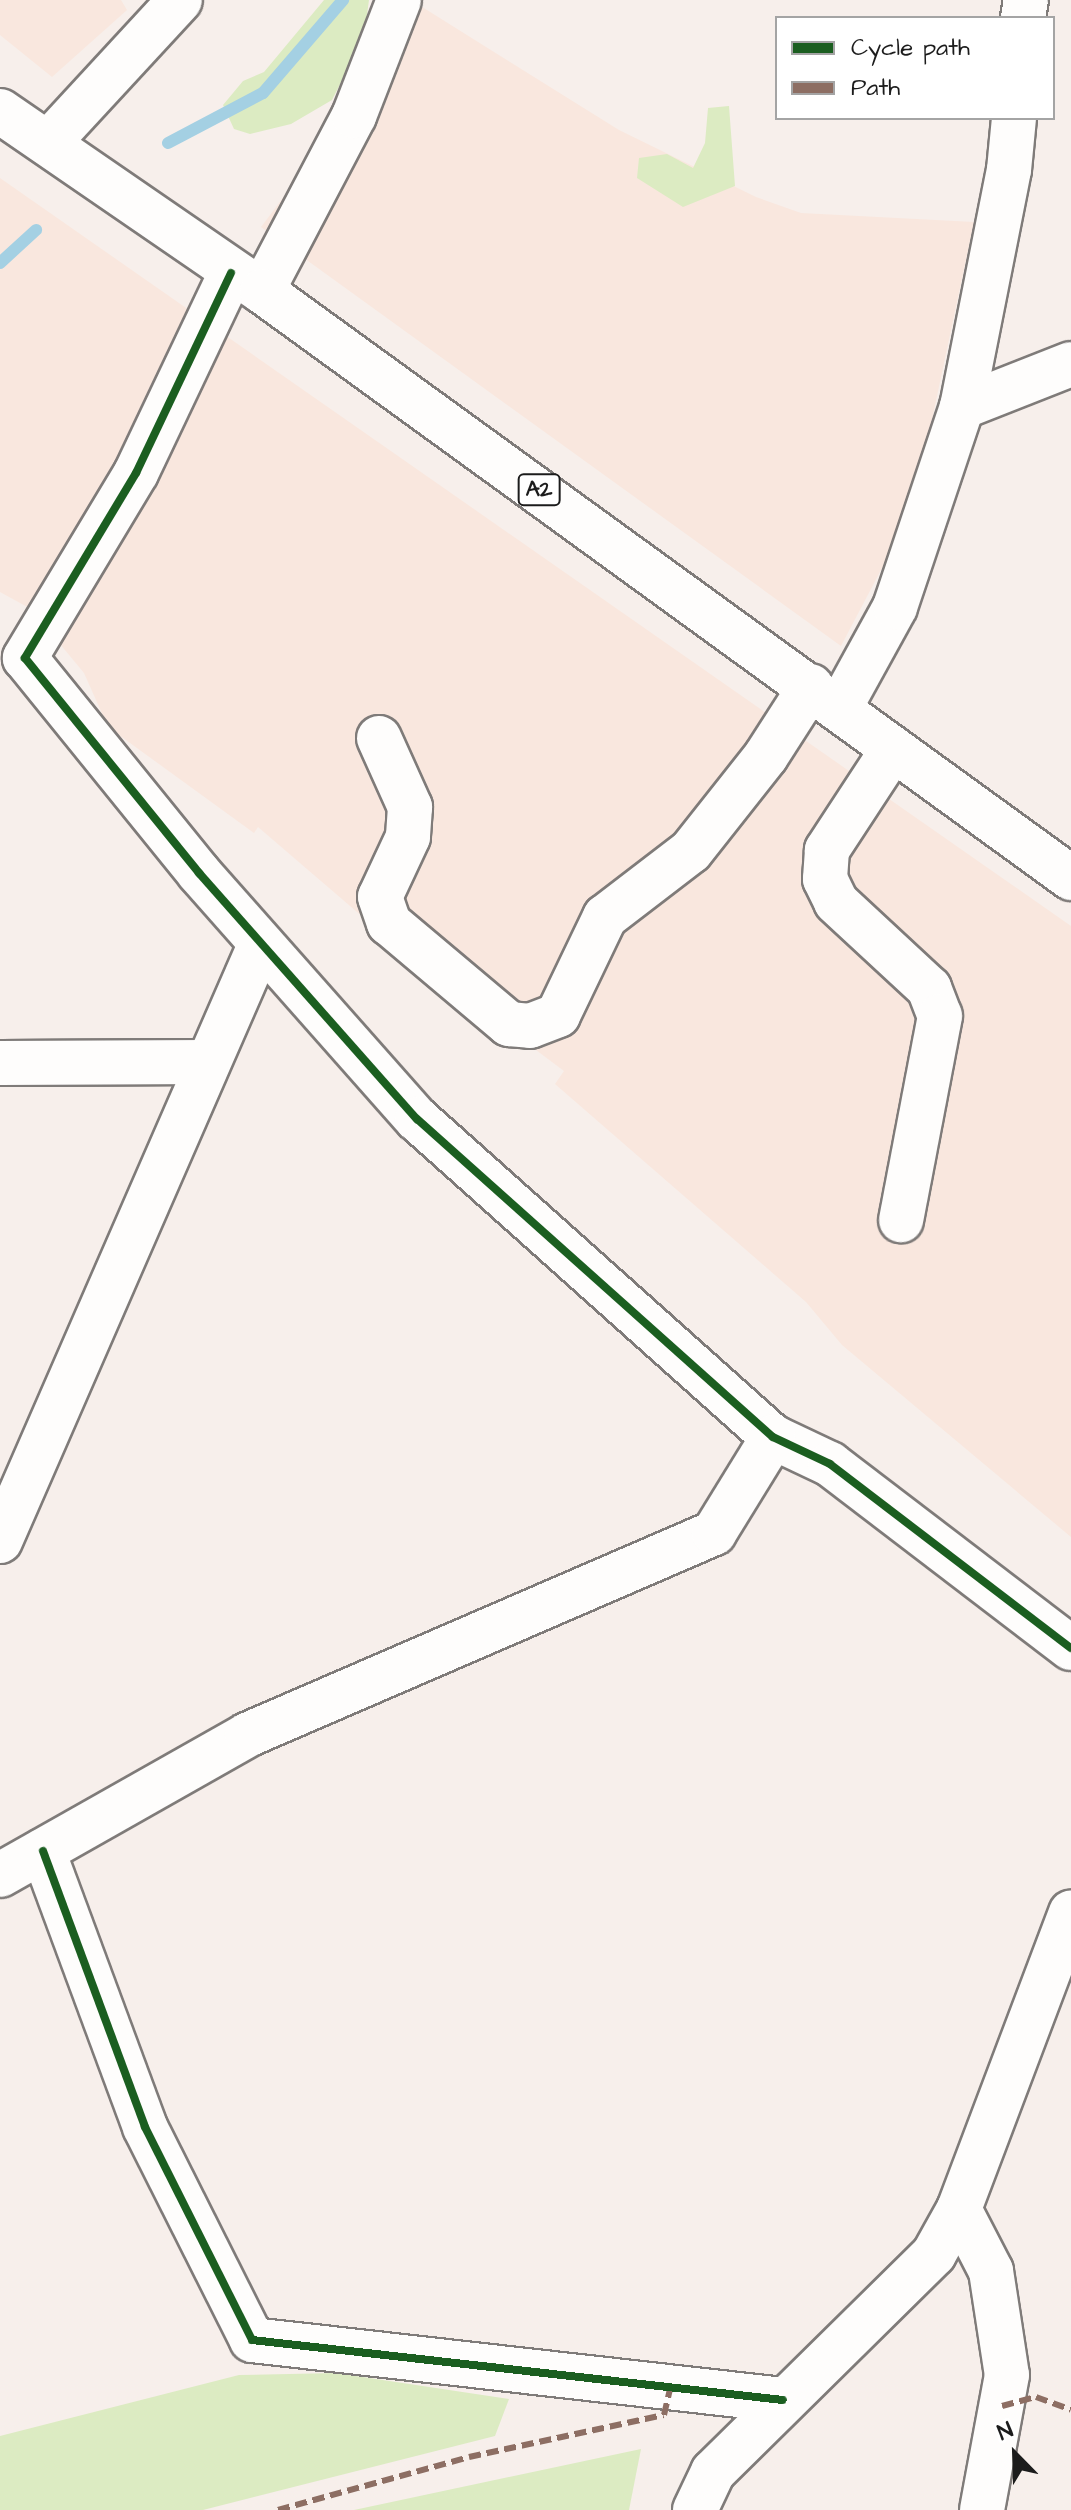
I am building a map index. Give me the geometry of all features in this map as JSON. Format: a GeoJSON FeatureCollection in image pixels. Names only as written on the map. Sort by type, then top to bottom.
{"type":"FeatureCollection","features":[{"type":"Feature","properties":{"kind":"street"},"geometry":{"type":"LineString","coordinates":[[49,142],[180,0]]}},
{"type":"Feature","properties":{"kind":"street"},"geometry":{"type":"LineString","coordinates":[[399,0],[354,116],[246,282],[136,473],[12,648],[260,945],[417,1119],[773,1437],[830,1464],[1071,1648]]}},
{"type":"Feature","properties":{"kind":"street","name":"A2"},"geometry":{"type":"LineString","coordinates":[[0,111],[49,142],[246,282],[825,697],[1071,878]]}},
{"type":"Feature","properties":{"kind":"street"},"geometry":{"type":"LineString","coordinates":[[379,738],[410,807],[408,837],[380,897],[389,923],[509,1024],[530,1026],[558,1015],[605,917],[691,851],[766,756],[825,697],[895,607],[962,407],[1009,170],[1014,120]]}},
{"type":"Feature","properties":{"kind":"street"},"geometry":{"type":"LineString","coordinates":[[962,407],[1071,364]]}},
{"type":"Feature","properties":{"kind":"street"},"geometry":{"type":"LineString","coordinates":[[893,749],[827,850],[825,879],[836,902],[929,988],[940,1016],[901,1220]]}},
{"type":"Feature","properties":{"kind":"street"},"geometry":{"type":"LineString","coordinates":[[0,1541],[260,945]]}},
{"type":"Feature","properties":{"kind":"street"},"geometry":{"type":"LineString","coordinates":[[0,1063],[208,1062]]}},
{"type":"Feature","properties":{"kind":"street"},"geometry":{"type":"LineString","coordinates":[[0,1875],[247,1735],[714,1533],[773,1437]]}},
{"type":"Feature","properties":{"kind":"street"},"geometry":{"type":"LineString","coordinates":[[43,1851],[145,2127],[252,2340],[783,2400]]}},
{"type":"Feature","properties":{"kind":"street"},"geometry":{"type":"LineString","coordinates":[[695,2510],[713,2472],[934,2254],[959,2209],[1071,1912]]}},
{"type":"Feature","properties":{"kind":"street"},"geometry":{"type":"LineString","coordinates":[[959,2209],[991,2271],[1007,2375],[982,2510]]}},
{"type":"Feature","properties":{"kind":"shaded area"},"geometry":{"type":"Polygon","coordinates":[[[0,0],[121,0],[127,10],[52,77],[0,35],[0,0]]]}},
{"type":"Feature","properties":{"kind":"shaded area"},"geometry":{"type":"Polygon","coordinates":[[[411,0],[619,130],[756,197],[801,213],[974,222],[913,509],[841,646],[261,227],[328,138],[411,0]]]}},
{"type":"Feature","properties":{"kind":"shaded area"},"geometry":{"type":"Polygon","coordinates":[[[0,178],[1071,926],[1071,1537],[842,1345],[806,1302],[555,1084],[564,1071],[392,942],[258,827],[254,833],[108,727],[84,673],[31,609],[0,592],[0,178]]]}},
{"type":"Feature","properties":{"kind":"green space"},"geometry":{"type":"Polygon","coordinates":[[[324,0],[369,0],[364,37],[332,100],[291,124],[250,134],[234,129],[223,105],[243,81],[264,72],[324,0]]]}},
{"type":"Feature","properties":{"kind":"green space"},"geometry":{"type":"Polygon","coordinates":[[[729,106],[735,186],[683,207],[637,178],[639,158],[667,154],[693,168],[705,143],[708,108],[729,106]]]}},
{"type":"Feature","properties":{"kind":"green space"},"geometry":{"type":"Polygon","coordinates":[[[336,2373],[509,2399],[495,2436],[203,2510],[0,2510],[0,2436],[239,2375],[336,2373]]]}},
{"type":"Feature","properties":{"kind":"green space"},"geometry":{"type":"Polygon","coordinates":[[[641,2449],[629,2510],[354,2510],[641,2449]]]}},
{"type":"Feature","properties":{"kind":"waterway"},"geometry":{"type":"LineString","coordinates":[[168,143],[263,93],[343,0]]}},
{"type":"Feature","properties":{"kind":"waterway"},"geometry":{"type":"LineString","coordinates":[[0,263],[36,230]]}},
{"type":"Feature","properties":{"kind":"marked path"},"geometry":{"type":"LineString","coordinates":[[278,2510],[469,2457],[664,2415],[670,2388]]}},
{"type":"Feature","properties":{"kind":"marked path"},"geometry":{"type":"LineString","coordinates":[[1002,2406],[1036,2397],[1071,2410]]}},
{"type":"Feature","properties":{"kind":"cycle path"},"geometry":{"type":"LineString","coordinates":[[231,273],[136,473],[25,658],[199,873],[417,1119],[773,1437],[830,1464],[1071,1648]]}},
{"type":"Feature","properties":{"kind":"cycle path"},"geometry":{"type":"LineString","coordinates":[[43,1851],[145,2127],[252,2340],[783,2400]]}}]}
